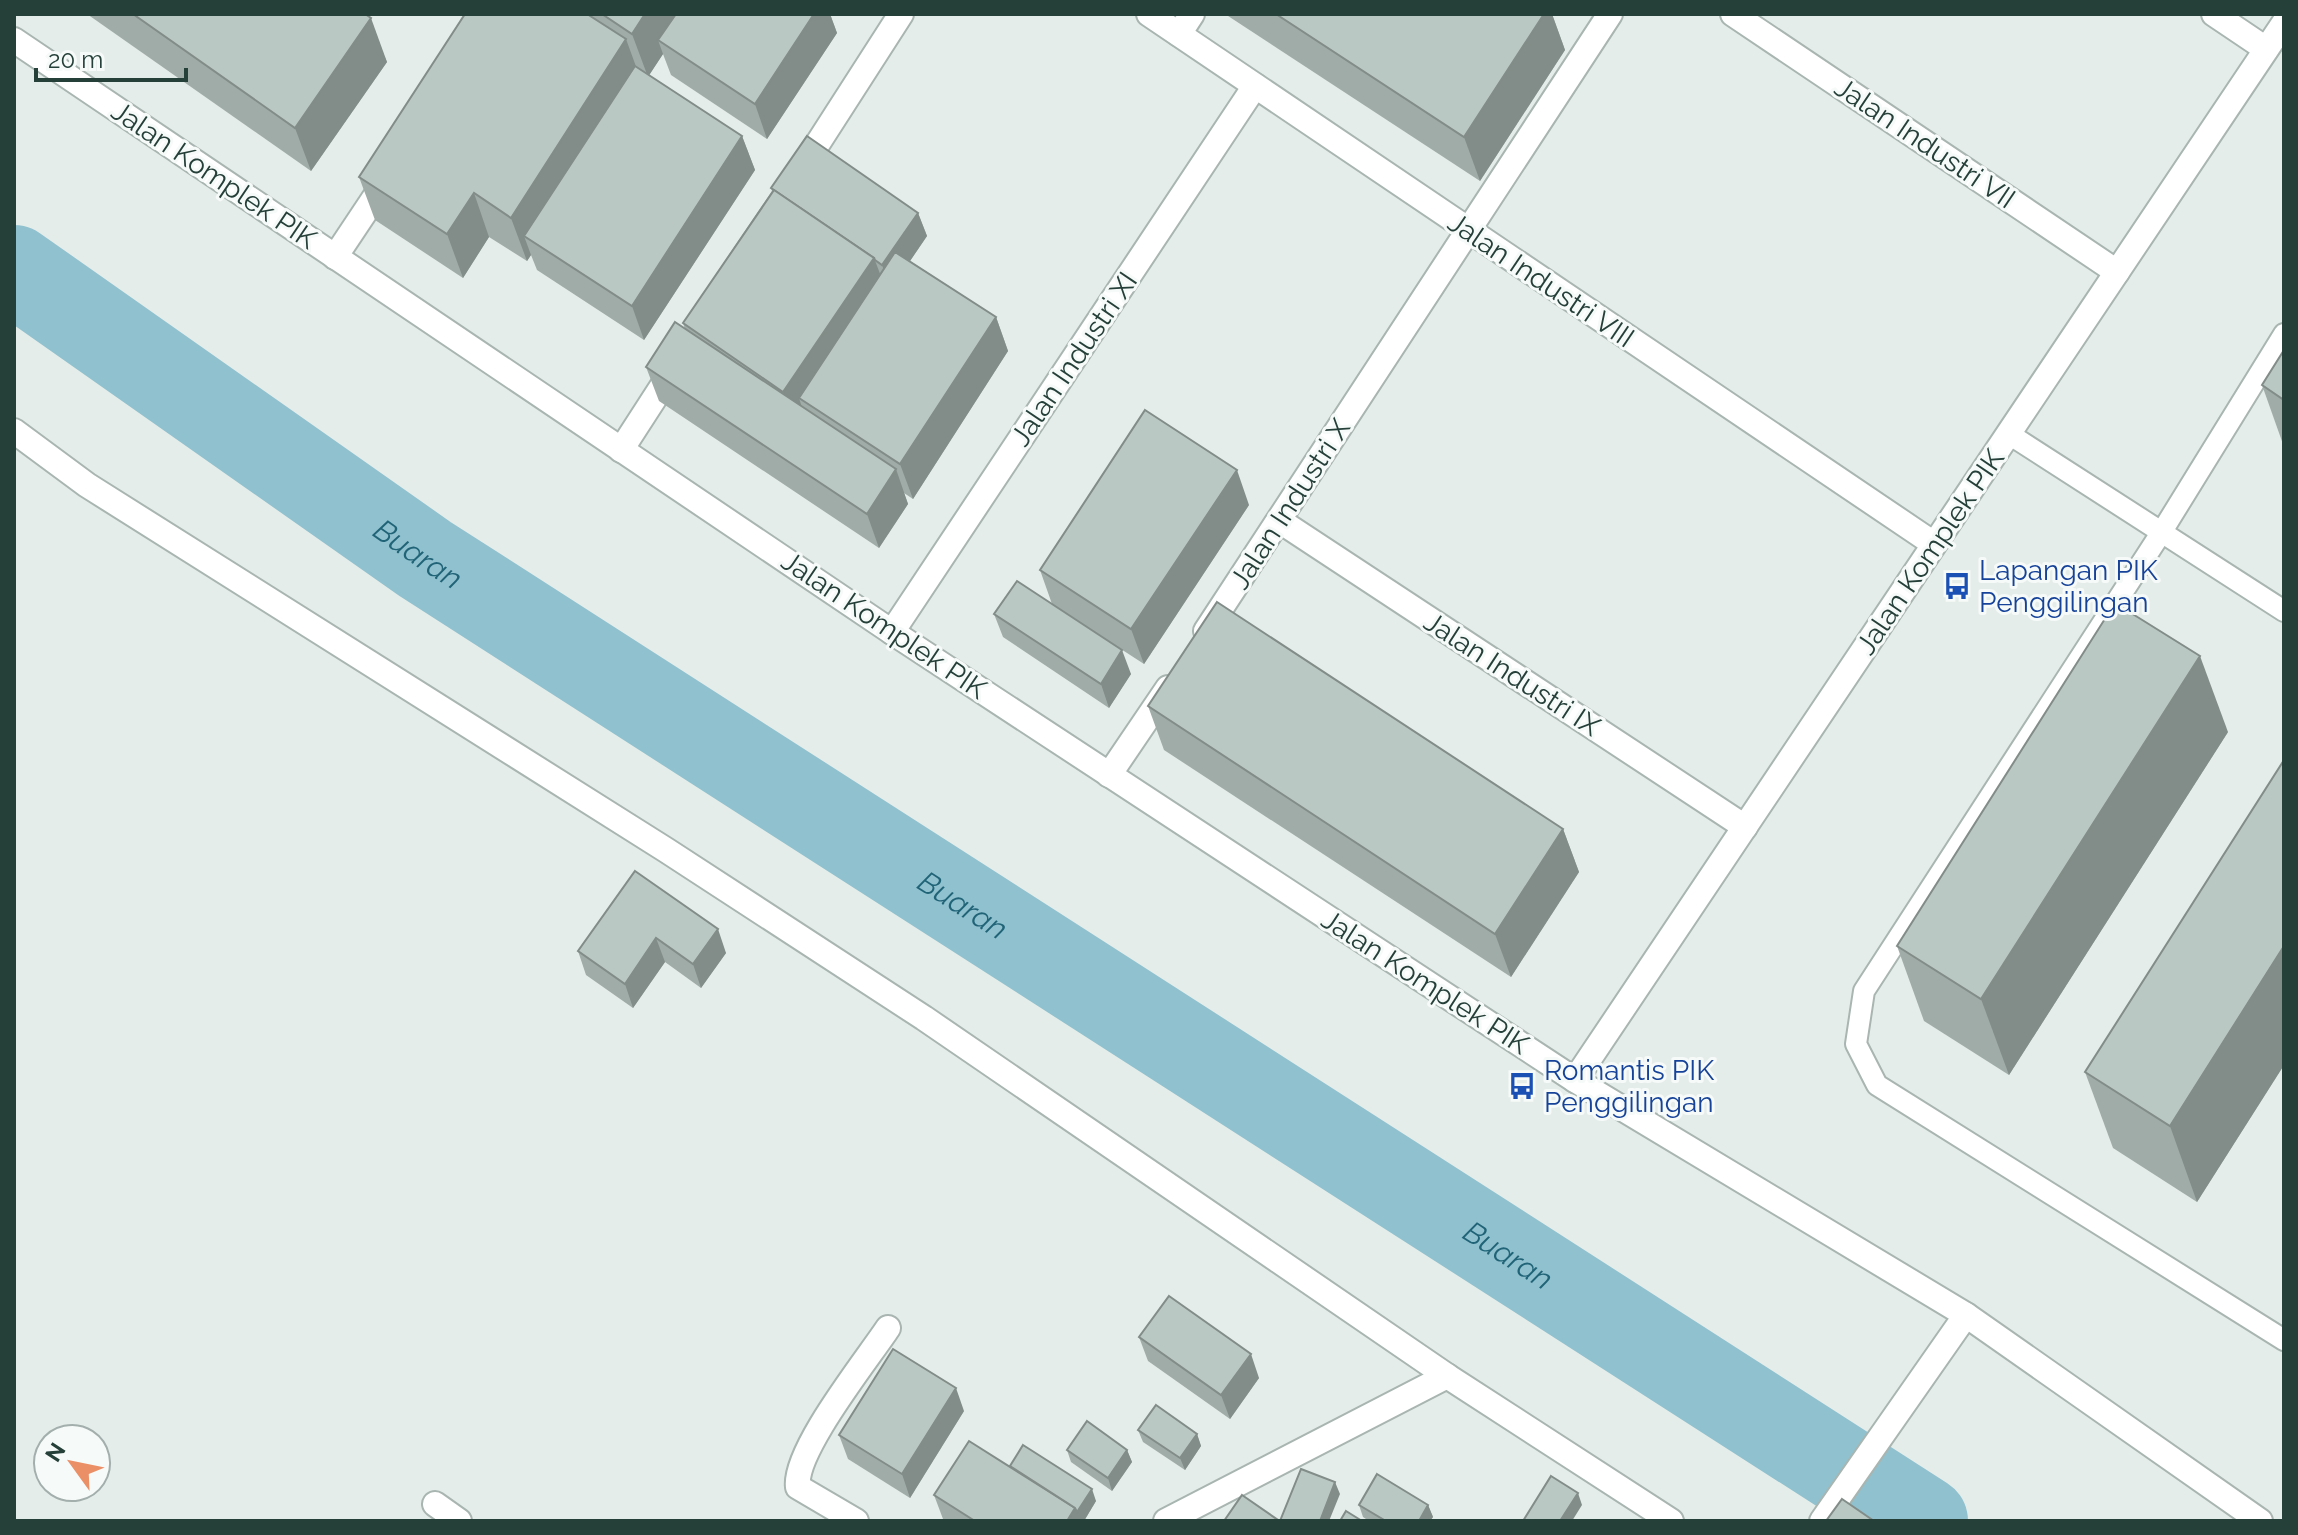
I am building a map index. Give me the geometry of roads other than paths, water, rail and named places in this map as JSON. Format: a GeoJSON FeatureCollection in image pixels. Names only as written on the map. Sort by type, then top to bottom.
{"type":"FeatureCollection","features":[{"type":"Feature","properties":{"kind":"street"},"geometry":{"type":"LineString","coordinates":[[791,186],[901,14]]}},
{"type":"Feature","properties":{"kind":"street","name":"Jalan Industri VIII"},"geometry":{"type":"LineString","coordinates":[[1149,14],[1186,24],[1255,86],[1934,544]]}},
{"type":"Feature","properties":{"kind":"street","name":"Jalan Industri X"},"geometry":{"type":"LineString","coordinates":[[1195,648],[1610,14]]}},
{"type":"Feature","properties":{"kind":"street","name":"Jalan Industri VII"},"geometry":{"type":"LineString","coordinates":[[1733,14],[2117,272]]}},
{"type":"Feature","properties":{"kind":"street"},"geometry":{"type":"LineString","coordinates":[[2214,14],[2266,49]]}},
{"type":"Feature","properties":{"kind":"street","name":"Jalan Komplek PIK"},"geometry":{"type":"LineString","coordinates":[[14,40],[892,632],[1575,1080],[2284,23]]}},
{"type":"Feature","properties":{"kind":"street","name":"Jalan Industri XI"},"geometry":{"type":"LineString","coordinates":[[892,632],[1255,86]]}},
{"type":"Feature","properties":{"kind":"street","name":"Jalan Komplek PIK"},"geometry":{"type":"LineString","coordinates":[[335,257],[404,154]]}},
{"type":"Feature","properties":{"kind":"street"},"geometry":{"type":"LineString","coordinates":[[621,450],[689,344]]}},
{"type":"Feature","properties":{"kind":"street"},"geometry":{"type":"LineString","coordinates":[[14,431],[87,485],[666,850],[924,1018],[1447,1376],[1671,1521]]}},
{"type":"Feature","properties":{"kind":"street","name":"Jalan Industri IX"},"geometry":{"type":"LineString","coordinates":[[1280,521],[1745,827]]}},
{"type":"Feature","properties":{"kind":"street"},"geometry":{"type":"LineString","coordinates":[[1109,775],[1178,673]]}},
{"type":"Feature","properties":{"kind":"street"},"geometry":{"type":"LineString","coordinates":[[1575,1080],[1960,1324],[2260,1521]]}},
{"type":"Feature","properties":{"kind":"street"},"geometry":{"type":"LineString","coordinates":[[1822,1521],[1960,1324]]}},
{"type":"Feature","properties":{"kind":"street"},"geometry":{"type":"LineString","coordinates":[[856,1521],[798,1487],[796,1473],[809,1446],[888,1328]]}},
{"type":"Feature","properties":{"kind":"street"},"geometry":{"type":"LineString","coordinates":[[1166,1521],[1447,1376]]}},
{"type":"Feature","properties":{"kind":"street"},"geometry":{"type":"LineString","coordinates":[[435,1504],[459,1521]]}},
{"type":"Feature","properties":{"kind":"lane"},"geometry":{"type":"LineString","coordinates":[[2284,334],[2161,533],[1864,991],[1856,1044],[1877,1085],[2284,1340]]}},
{"type":"Feature","properties":{"kind":"lane"},"geometry":{"type":"LineString","coordinates":[[2009,434],[2284,611]]}},
{"type":"Feature","properties":{"kind":"waterway","name":"Buaran"},"geometry":{"type":"LineString","coordinates":[[14,270],[425,559],[1923,1521]]}},
{"type":"Feature","properties":{"kind":"place","name":"Lapangan PIK Penggilingan"},"geometry":{"type":"Point","coordinates":[1957,586]}},
{"type":"Feature","properties":{"kind":"place","name":"Romantis PIK Penggilingan"},"geometry":{"type":"Point","coordinates":[1522,1086]}}]}
